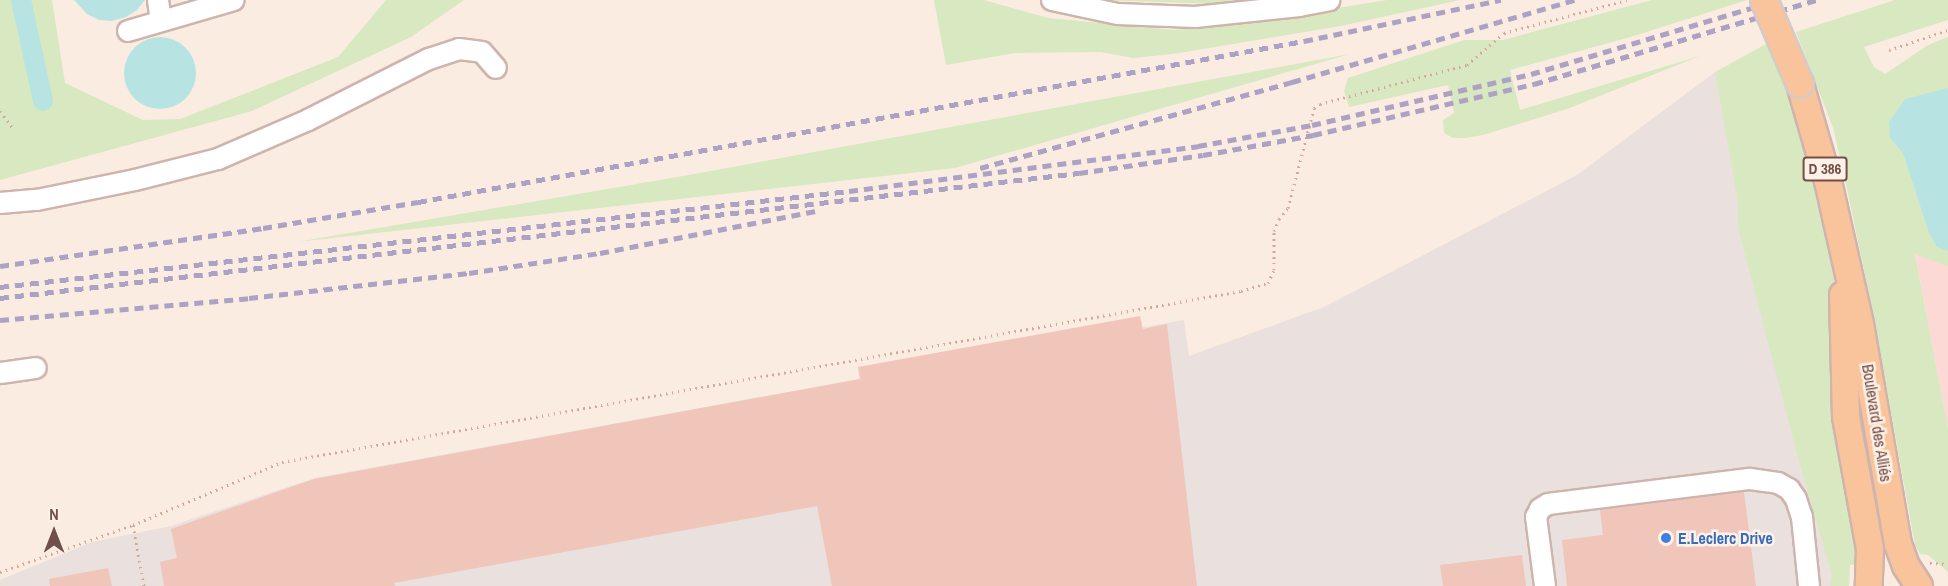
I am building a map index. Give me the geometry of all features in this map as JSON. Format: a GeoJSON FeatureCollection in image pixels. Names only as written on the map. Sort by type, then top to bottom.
{"type":"FeatureCollection","features":[{"type":"Feature","properties":{"kind":"main road","name":"Boulevard des Alliés"},"geometry":{"type":"LineString","coordinates":[[1764,0],[1800,84],[1828,181],[1860,324],[1898,544],[1906,566],[1919,586]]}},
{"type":"Feature","properties":{"kind":"main road","name":"Boulevard des Alliés"},"geometry":{"type":"LineString","coordinates":[[1843,256],[1846,417],[1870,549],[1869,586]]}},
{"type":"Feature","properties":{"kind":"street"},"geometry":{"type":"LineString","coordinates":[[158,0],[161,21]]}},
{"type":"Feature","properties":{"kind":"street"},"geometry":{"type":"LineString","coordinates":[[129,31],[234,0]]}},
{"type":"Feature","properties":{"kind":"street"},"geometry":{"type":"LineString","coordinates":[[1052,0],[1118,14],[1195,17],[1299,6],[1329,0]]}},
{"type":"Feature","properties":{"kind":"street"},"geometry":{"type":"LineString","coordinates":[[0,203],[37,200],[135,180],[219,159],[308,120],[429,60],[459,49],[482,52],[496,68]]}},
{"type":"Feature","properties":{"kind":"street"},"geometry":{"type":"LineString","coordinates":[[0,373],[36,368]]}},
{"type":"Feature","properties":{"kind":"street"},"geometry":{"type":"LineString","coordinates":[[1545,586],[1536,517],[1540,509],[1548,504],[1750,479],[1778,483],[1789,489],[1796,499],[1802,517],[1809,586]]}},
{"type":"Feature","properties":{"kind":"path"},"geometry":{"type":"LineString","coordinates":[[0,572],[133,525],[282,462],[1241,291],[1268,283],[1274,270],[1274,231],[1279,219],[1288,208],[1314,108],[1320,104],[1467,64],[1504,33],[1627,0]]}},
{"type":"Feature","properties":{"kind":"path"},"geometry":{"type":"LineString","coordinates":[[1889,50],[1948,30]]}},
{"type":"Feature","properties":{"kind":"path"},"geometry":{"type":"LineString","coordinates":[[0,111],[12,127]]}},
{"type":"Feature","properties":{"kind":"path"},"geometry":{"type":"LineString","coordinates":[[133,525],[144,586]]}},
{"type":"Feature","properties":{"kind":"shaded area"},"geometry":{"type":"Polygon","coordinates":[[[1715,72],[1840,493],[1843,586],[0,586],[0,580],[92,542],[171,526],[315,478],[1184,320],[1189,356],[1324,307],[1577,175],[1715,72]]]}},
{"type":"Feature","properties":{"kind":"shaded area"},"geometry":{"type":"Polygon","coordinates":[[[1915,253],[1948,267],[1948,428],[1915,253]]]}},
{"type":"Feature","properties":{"kind":"green space"},"geometry":{"type":"Polygon","coordinates":[[[0,0],[52,0],[65,83],[143,120],[180,119],[338,57],[386,0],[464,0],[411,37],[252,111],[0,180],[0,0]]]}},
{"type":"Feature","properties":{"kind":"green space"},"geometry":{"type":"Polygon","coordinates":[[[934,0],[984,0],[1048,18],[1175,30],[1262,20],[1387,0],[1460,0],[1341,26],[1173,54],[1133,58],[1101,52],[1015,53],[946,65],[934,0]]]}},
{"type":"Feature","properties":{"kind":"green space"},"geometry":{"type":"Polygon","coordinates":[[[1093,0],[1249,0],[1221,4],[1093,0]]]}},
{"type":"Feature","properties":{"kind":"green space"},"geometry":{"type":"Polygon","coordinates":[[[1652,0],[1747,0],[1634,36],[1510,70],[1520,110],[1700,56],[1567,109],[1483,135],[1453,138],[1444,133],[1443,120],[1454,113],[1448,85],[1349,107],[1344,91],[1348,78],[1464,40],[1503,40],[1652,0]]]}},
{"type":"Feature","properties":{"kind":"green space"},"geometry":{"type":"Polygon","coordinates":[[[1895,0],[1948,0],[1948,20],[1864,47],[1874,67],[1885,74],[1928,45],[1948,37],[1948,267],[1915,254],[1948,428],[1948,572],[1928,555],[1920,554],[1915,545],[1875,323],[1846,184],[1833,128],[1796,32],[1895,0]]]}},
{"type":"Feature","properties":{"kind":"green space"},"geometry":{"type":"Polygon","coordinates":[[[1766,44],[1801,122],[1815,175],[1833,267],[1859,565],[1850,565],[1849,586],[1830,586],[1832,575],[1799,461],[1738,227],[1738,202],[1715,72],[1766,44]]]}},
{"type":"Feature","properties":{"kind":"green space"},"geometry":{"type":"Polygon","coordinates":[[[1350,54],[955,168],[297,242],[683,176],[1350,54]]]}},
{"type":"Feature","properties":{"kind":"water"},"geometry":{"type":"Polygon","coordinates":[[[74,0],[145,0],[137,10],[126,17],[112,21],[99,20],[87,14],[74,0]]]}},
{"type":"Feature","properties":{"kind":"water"},"geometry":{"type":"Polygon","coordinates":[[[160,37],[180,43],[190,53],[196,73],[190,93],[180,103],[160,109],[140,103],[130,93],[124,73],[130,53],[140,43],[160,37]]]}},
{"type":"Feature","properties":{"kind":"water"},"geometry":{"type":"Polygon","coordinates":[[[1948,88],[1948,251],[1937,247],[1929,233],[1903,153],[1890,138],[1889,122],[1905,99],[1948,88]]]}},
{"type":"Feature","properties":{"kind":"building"},"geometry":{"type":"Polygon","coordinates":[[[1140,316],[1143,329],[1167,324],[1197,586],[832,586],[817,506],[394,583],[395,586],[164,586],[160,562],[177,558],[171,529],[314,479],[860,379],[858,367],[1140,316]]]}},
{"type":"Feature","properties":{"kind":"building","name":"E.Leclerc Drive"},"geometry":{"type":"Polygon","coordinates":[[[1744,492],[1756,586],[1567,586],[1562,540],[1603,535],[1600,510],[1744,492]]]}},
{"type":"Feature","properties":{"kind":"building"},"geometry":{"type":"Polygon","coordinates":[[[1522,555],[1526,586],[1443,586],[1440,565],[1522,555]]]}},
{"type":"Feature","properties":{"kind":"building"},"geometry":{"type":"Polygon","coordinates":[[[108,568],[112,586],[50,586],[49,579],[108,568]]]}},
{"type":"Feature","properties":{"kind":"waterway"},"geometry":{"type":"LineString","coordinates":[[21,0],[43,101]]}},
{"type":"Feature","properties":{"kind":"railway"},"geometry":{"type":"LineString","coordinates":[[0,266],[263,228],[418,202],[1304,41],[1501,0]]}},
{"type":"Feature","properties":{"kind":"railway"},"geometry":{"type":"LineString","coordinates":[[980,168],[1292,82],[1574,0]]}},
{"type":"Feature","properties":{"kind":"railway"},"geometry":{"type":"LineString","coordinates":[[0,287],[849,191],[1198,146],[1312,125],[1531,74],[1778,0]]}},
{"type":"Feature","properties":{"kind":"railway"},"geometry":{"type":"LineString","coordinates":[[0,298],[1079,173],[1203,155],[1313,135],[1534,84],[1816,0]]}},
{"type":"Feature","properties":{"kind":"railway"},"geometry":{"type":"LineString","coordinates":[[0,320],[249,298],[469,273],[600,253],[817,211]]}},
{"type":"Feature","properties":{"kind":"place","name":"E.Leclerc Drive"},"geometry":{"type":"Point","coordinates":[1666,538]}}]}
